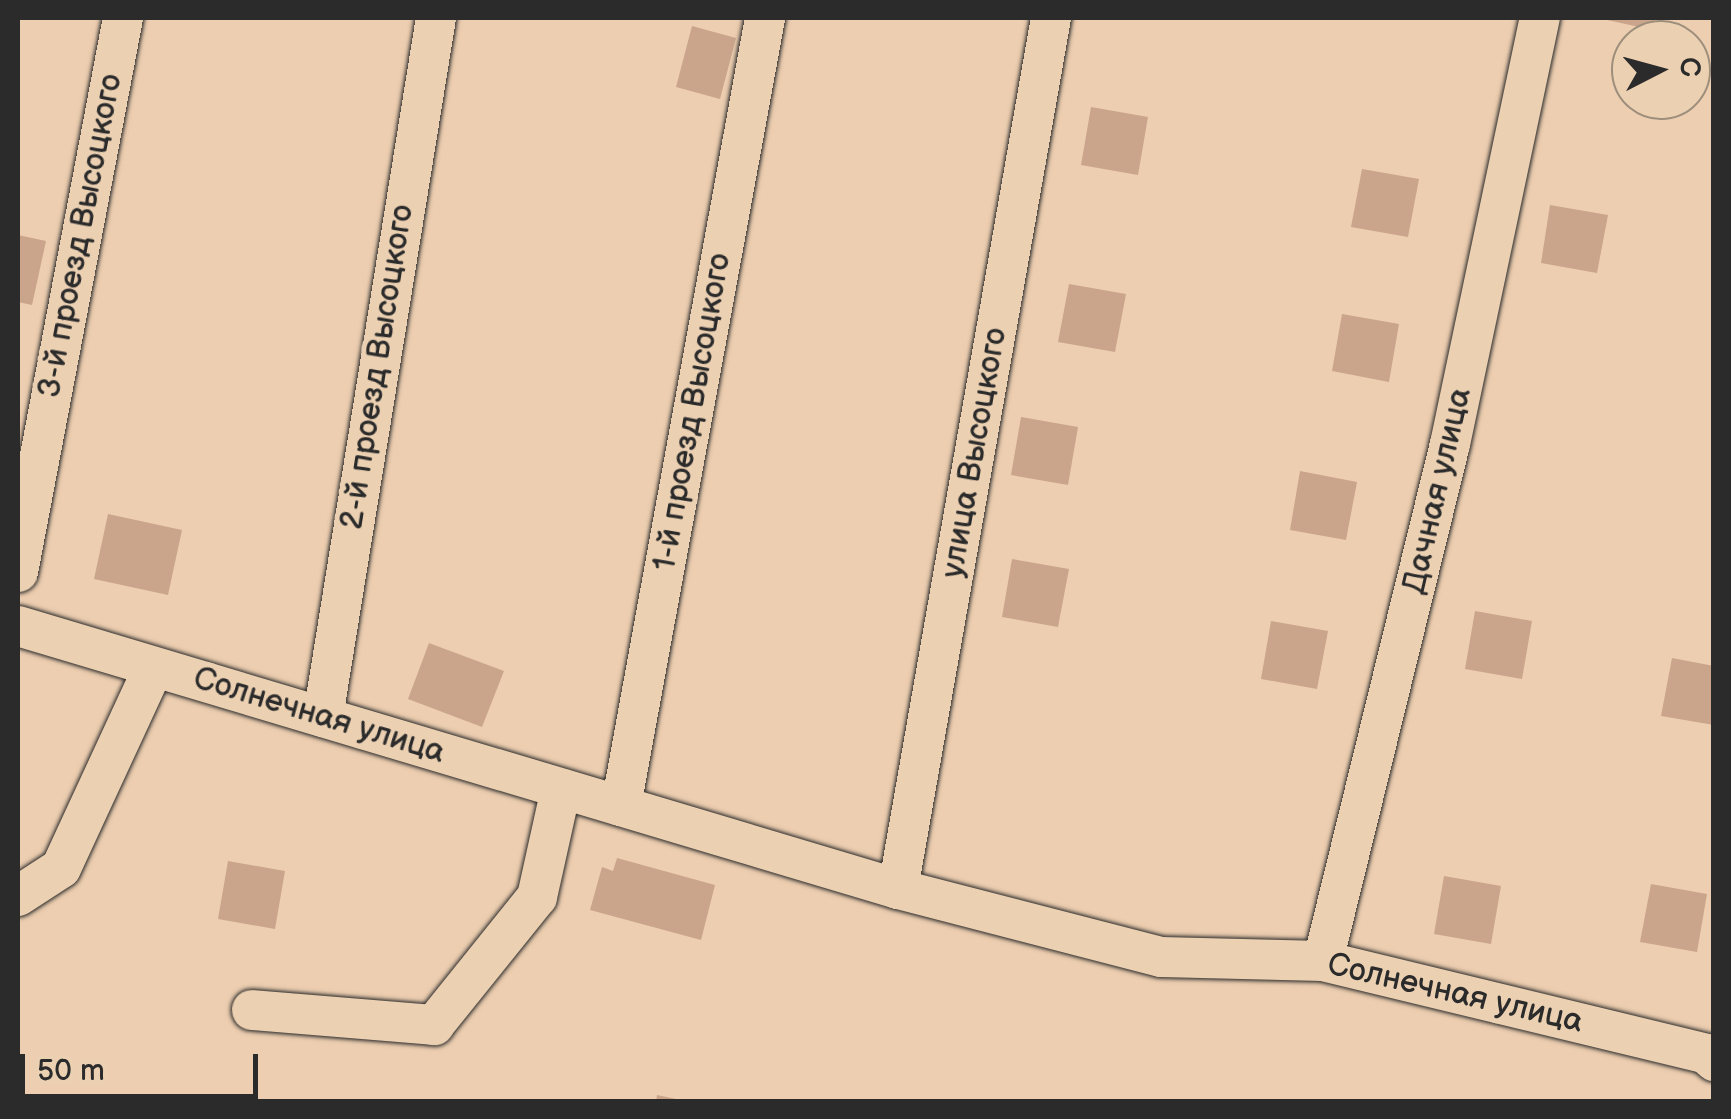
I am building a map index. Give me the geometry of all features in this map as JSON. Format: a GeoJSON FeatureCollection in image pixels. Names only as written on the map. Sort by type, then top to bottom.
{"type":"FeatureCollection","features":[{"type":"Feature","properties":{"kind":"street","name":"3-й проезд Высоцкого"},"geometry":{"type":"LineString","coordinates":[[18,572],[122,18]]}},
{"type":"Feature","properties":{"kind":"street","name":"2-й проезд Высоцкого"},"geometry":{"type":"LineString","coordinates":[[323,717],[436,18]]}},
{"type":"Feature","properties":{"kind":"street","name":"1-й проезд Высоцкого"},"geometry":{"type":"LineString","coordinates":[[621,806],[764,18]]}},
{"type":"Feature","properties":{"kind":"street","name":"улица Высоцкого"},"geometry":{"type":"LineString","coordinates":[[898,889],[1051,18]]}},
{"type":"Feature","properties":{"kind":"street","name":"Дачная улица"},"geometry":{"type":"LineString","coordinates":[[1323,962],[1450,444],[1540,18]]}},
{"type":"Feature","properties":{"kind":"street","name":"Солнечная улица"},"geometry":{"type":"LineString","coordinates":[[18,626],[898,889],[1161,958],[1323,962],[1711,1048]]}},
{"type":"Feature","properties":{"kind":"street"},"geometry":{"type":"LineString","coordinates":[[18,896],[61,868],[154,667]]}},
{"type":"Feature","properties":{"kind":"street"},"geometry":{"type":"LineString","coordinates":[[252,1010],[434,1025],[537,897],[561,788]]}},
{"type":"Feature","properties":{"kind":"building"},"geometry":{"type":"Polygon","coordinates":[[[1598,18],[1655,18],[1655,20],[1598,18]]]}},
{"type":"Feature","properties":{"kind":"building"},"geometry":{"type":"Polygon","coordinates":[[[692,26],[736,38],[720,99],[676,87],[692,26]]]}},
{"type":"Feature","properties":{"kind":"building"},"geometry":{"type":"Polygon","coordinates":[[[1091,107],[1148,117],[1138,175],[1081,165],[1091,107]]]}},
{"type":"Feature","properties":{"kind":"building"},"geometry":{"type":"Polygon","coordinates":[[[1362,169],[1419,179],[1408,237],[1351,227],[1362,169]]]}},
{"type":"Feature","properties":{"kind":"building"},"geometry":{"type":"Polygon","coordinates":[[[1550,205],[1608,215],[1597,273],[1541,263],[1550,205]]]}},
{"type":"Feature","properties":{"kind":"building"},"geometry":{"type":"Polygon","coordinates":[[[18,235],[46,241],[32,305],[18,302],[18,235]]]}},
{"type":"Feature","properties":{"kind":"building"},"geometry":{"type":"Polygon","coordinates":[[[1069,284],[1126,294],[1115,352],[1058,342],[1069,284]]]}},
{"type":"Feature","properties":{"kind":"building"},"geometry":{"type":"Polygon","coordinates":[[[1342,314],[1399,324],[1389,382],[1332,371],[1342,314]]]}},
{"type":"Feature","properties":{"kind":"building"},"geometry":{"type":"Polygon","coordinates":[[[1021,417],[1078,427],[1068,485],[1011,475],[1021,417]]]}},
{"type":"Feature","properties":{"kind":"building"},"geometry":{"type":"Polygon","coordinates":[[[1300,471],[1357,482],[1346,540],[1290,530],[1300,471]]]}},
{"type":"Feature","properties":{"kind":"building"},"geometry":{"type":"Polygon","coordinates":[[[108,514],[182,530],[168,595],[94,579],[108,514]]]}},
{"type":"Feature","properties":{"kind":"building"},"geometry":{"type":"Polygon","coordinates":[[[1012,559],[1069,569],[1058,627],[1002,617],[1012,559]]]}},
{"type":"Feature","properties":{"kind":"building"},"geometry":{"type":"Polygon","coordinates":[[[1475,611],[1532,621],[1522,679],[1465,669],[1475,611]]]}},
{"type":"Feature","properties":{"kind":"building"},"geometry":{"type":"Polygon","coordinates":[[[1271,621],[1328,631],[1317,689],[1261,679],[1271,621]]]}},
{"type":"Feature","properties":{"kind":"building"},"geometry":{"type":"Polygon","coordinates":[[[429,643],[504,671],[482,727],[408,699],[429,643]]]}},
{"type":"Feature","properties":{"kind":"building"},"geometry":{"type":"Polygon","coordinates":[[[1672,658],[1714,666],[1714,725],[1661,716],[1672,658]]]}},
{"type":"Feature","properties":{"kind":"building"},"geometry":{"type":"Polygon","coordinates":[[[617,858],[715,885],[701,940],[590,910],[602,867],[613,871],[617,858]]]}},
{"type":"Feature","properties":{"kind":"building"},"geometry":{"type":"Polygon","coordinates":[[[228,861],[285,871],[275,929],[218,919],[228,861]]]}},
{"type":"Feature","properties":{"kind":"building"},"geometry":{"type":"Polygon","coordinates":[[[1444,876],[1501,886],[1491,944],[1434,934],[1444,876]]]}},
{"type":"Feature","properties":{"kind":"building"},"geometry":{"type":"Polygon","coordinates":[[[1651,884],[1707,894],[1697,952],[1640,942],[1651,884]]]}},
{"type":"Feature","properties":{"kind":"building"},"geometry":{"type":"Polygon","coordinates":[[[657,1095],[681,1100],[681,1102],[656,1102],[657,1095]]]}}]}
